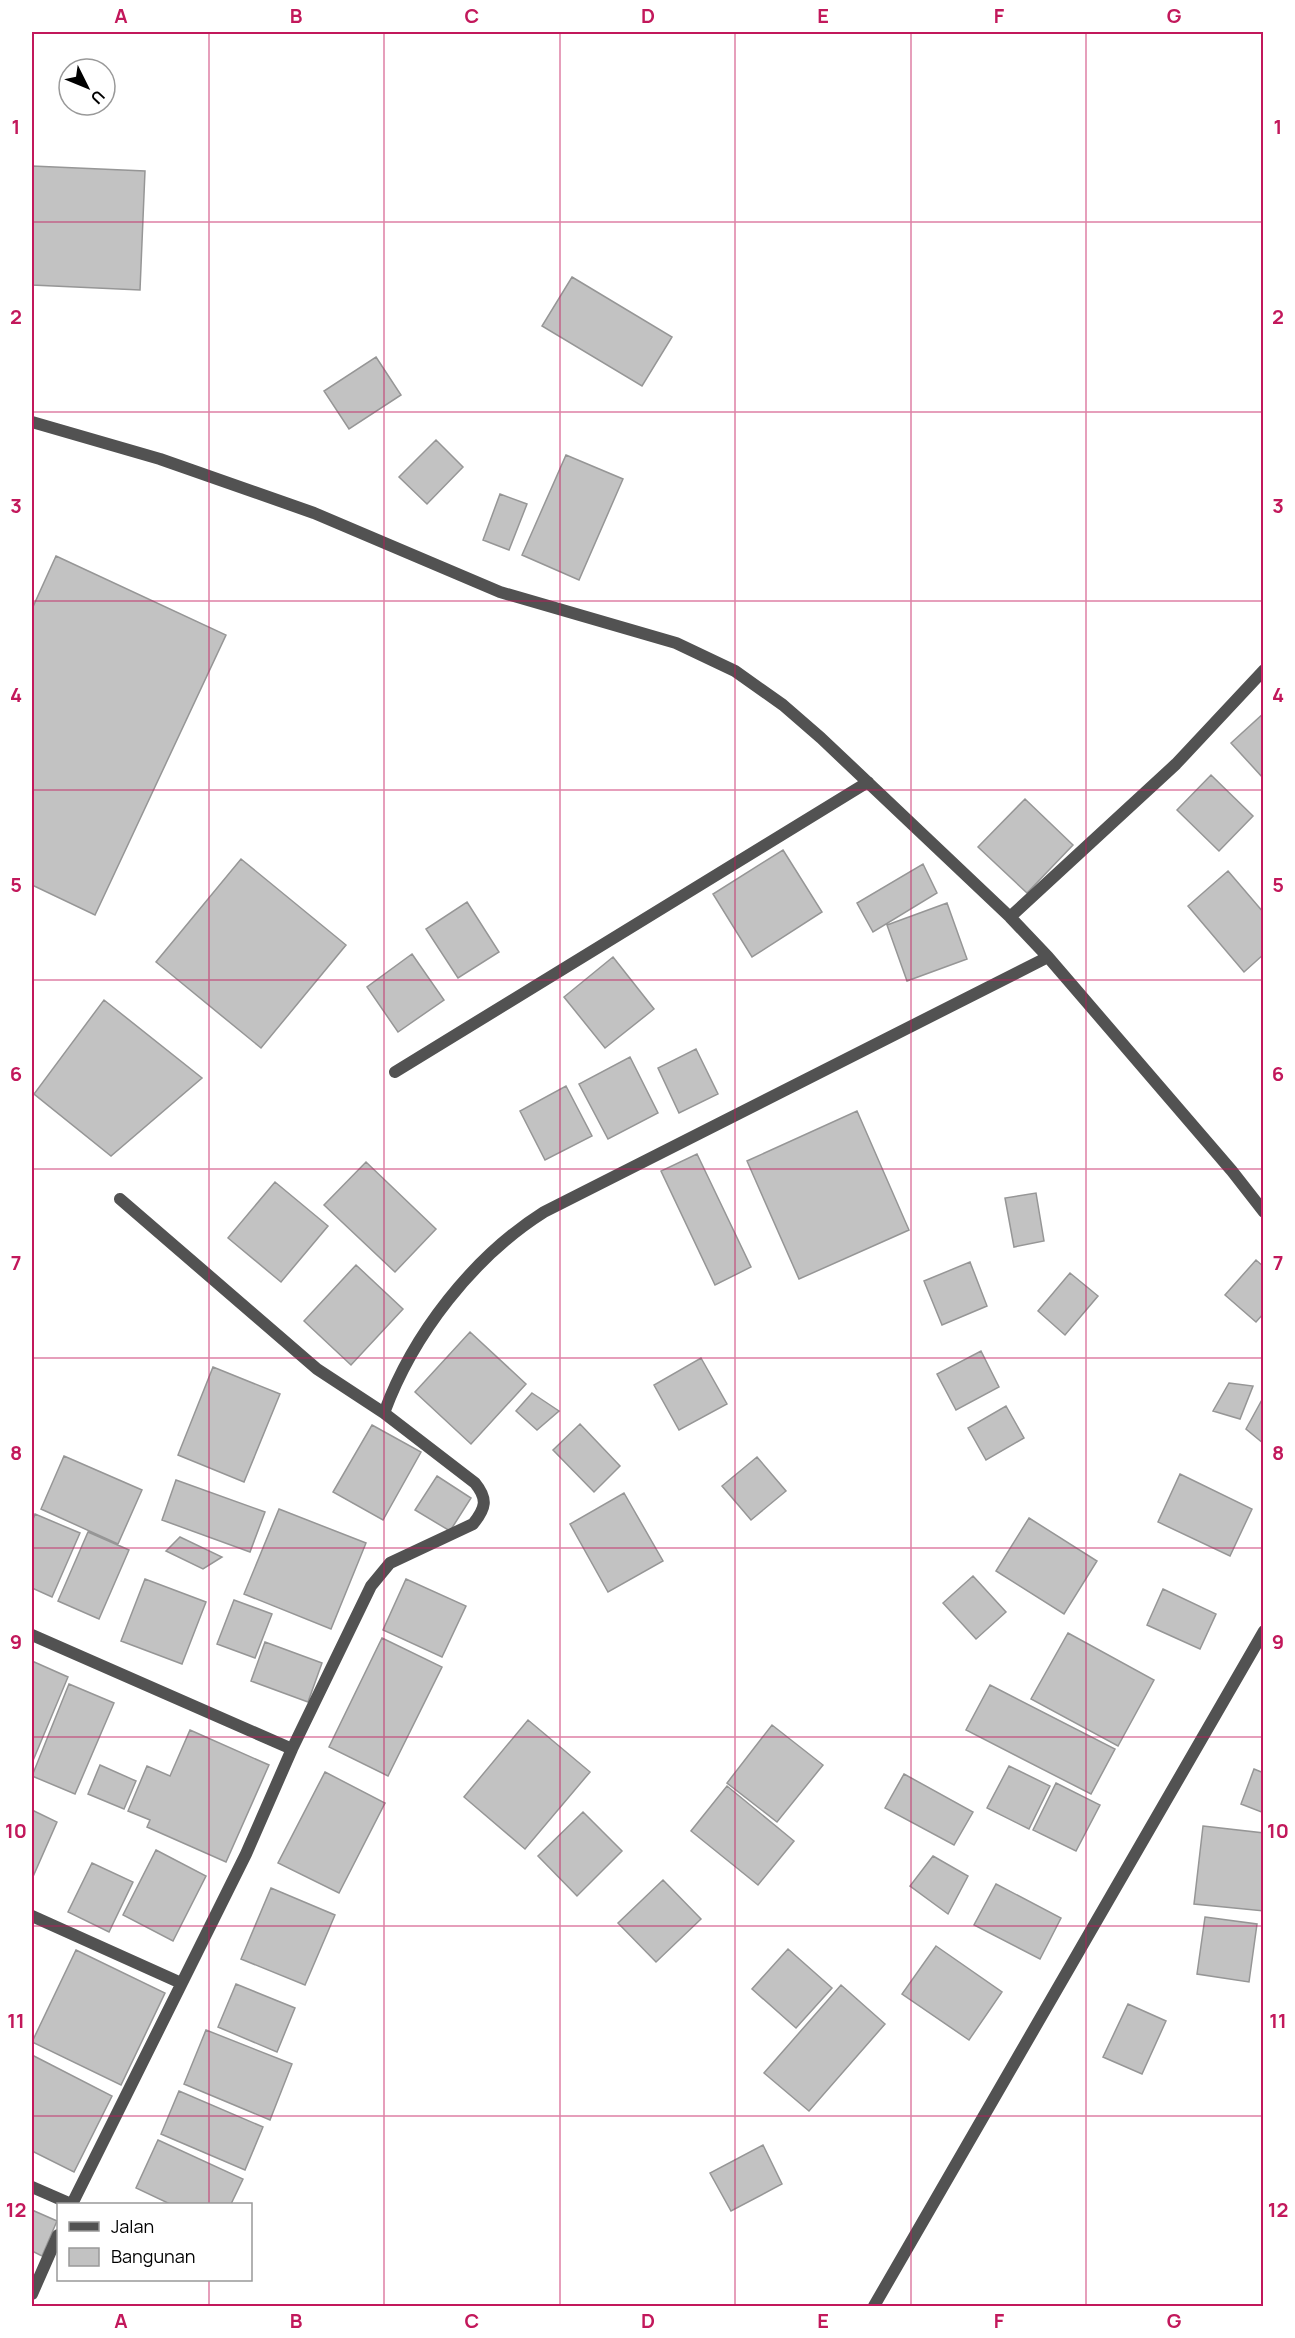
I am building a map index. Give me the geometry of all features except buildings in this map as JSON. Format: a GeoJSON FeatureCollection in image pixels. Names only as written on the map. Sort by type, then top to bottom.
{"type":"FeatureCollection","features":[{"type":"Feature","properties":{"kind":"street"},"geometry":{"type":"LineString","coordinates":[[32,422],[160,459],[314,513],[500,592],[676,643],[735,671],[783,705],[1010,917],[1048,957],[1232,1172],[1263,1212]]}},
{"type":"Feature","properties":{"kind":"street"},"geometry":{"type":"LineString","coordinates":[[1010,917],[1176,764],[1263,670]]}},
{"type":"Feature","properties":{"kind":"street"},"geometry":{"type":"LineString","coordinates":[[395,1072],[868,782]]}},
{"type":"Feature","properties":{"kind":"street"},"geometry":{"type":"LineString","coordinates":[[384,1413],[396,1380],[423,1334],[469,1276],[497,1246],[519,1228],[544,1212],[1048,957]]}},
{"type":"Feature","properties":{"kind":"street"},"geometry":{"type":"LineString","coordinates":[[73,2203],[246,1854],[292,1749],[371,1586],[390,1563],[473,1524],[481,1515],[484,1502],[484,1493],[475,1483],[384,1413],[317,1369],[120,1199]]}},
{"type":"Feature","properties":{"kind":"street"},"geometry":{"type":"LineString","coordinates":[[874,2307],[1263,1631]]}},
{"type":"Feature","properties":{"kind":"street"},"geometry":{"type":"LineString","coordinates":[[32,1635],[292,1749]]}},
{"type":"Feature","properties":{"kind":"street"},"geometry":{"type":"LineString","coordinates":[[32,1916],[181,1983]]}},
{"type":"Feature","properties":{"kind":"street"},"geometry":{"type":"LineString","coordinates":[[32,2187],[68,2203]]}},
{"type":"Feature","properties":{"kind":"street"},"geometry":{"type":"LineString","coordinates":[[32,2294],[57,2237]]}}]}
